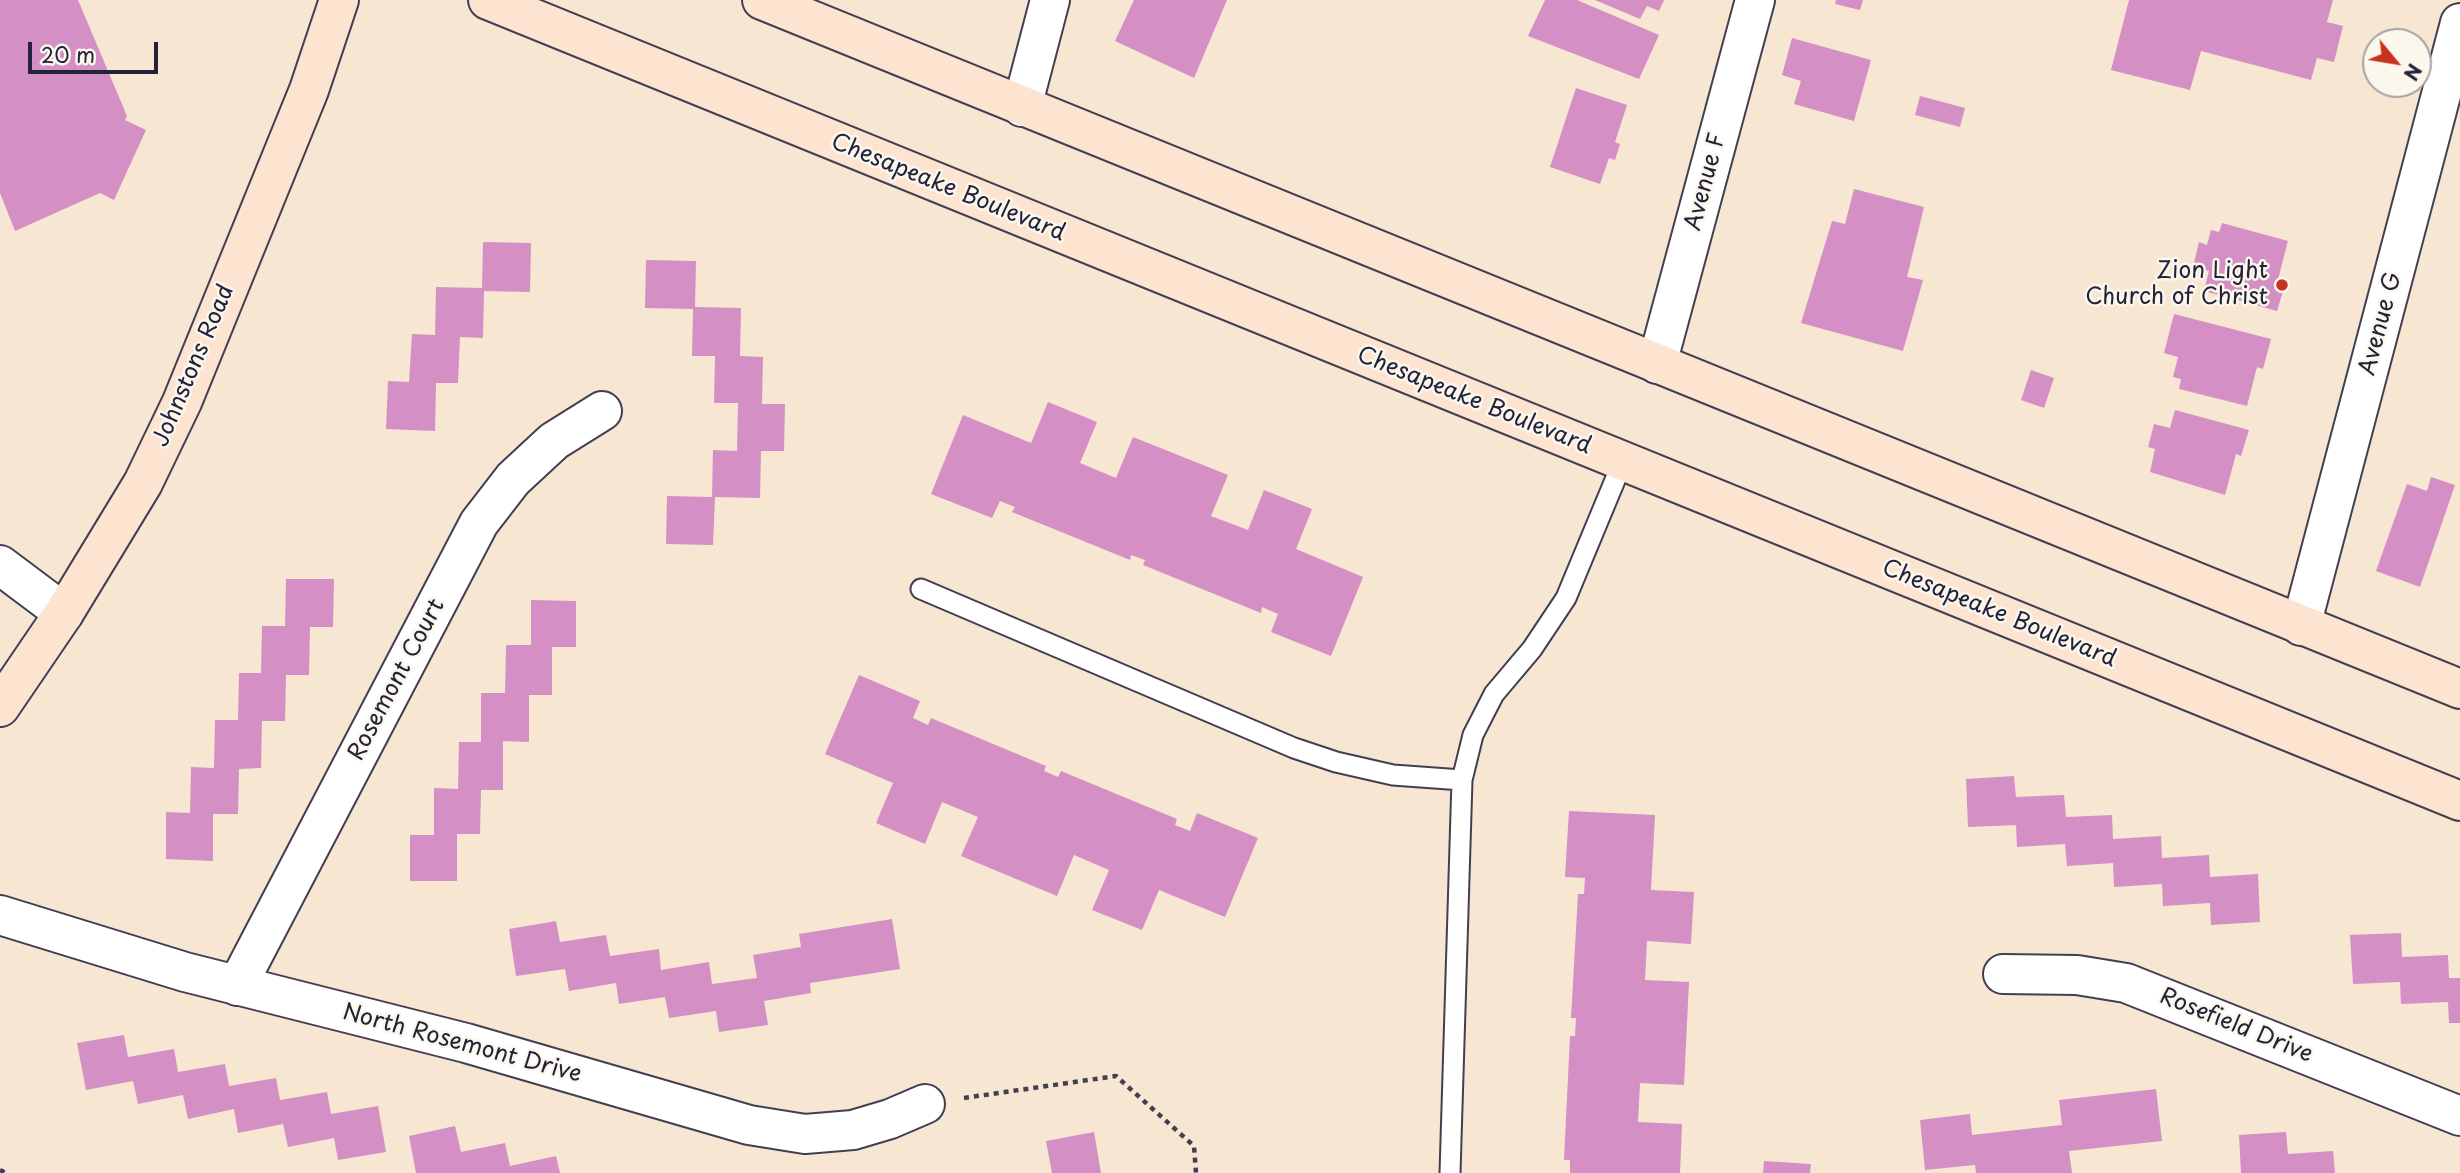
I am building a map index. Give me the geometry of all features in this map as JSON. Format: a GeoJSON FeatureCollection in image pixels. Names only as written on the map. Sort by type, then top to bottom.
{"type":"FeatureCollection","features":[{"type":"Feature","properties":{"kind":"main road","name":"Johnstons Road"},"geometry":{"type":"LineString","coordinates":[[0,708],[64,613],[143,483],[182,402],[309,90],[339,0]]}},
{"type":"Feature","properties":{"kind":"main road","name":"Chesapeake Boulevard"},"geometry":{"type":"LineString","coordinates":[[488,0],[2460,801]]}},
{"type":"Feature","properties":{"kind":"main road"},"geometry":{"type":"LineString","coordinates":[[762,0],[2460,690]]}},
{"type":"Feature","properties":{"kind":"street"},"geometry":{"type":"LineString","coordinates":[[1022,107],[1050,0]]}},
{"type":"Feature","properties":{"kind":"street","name":"Avenue F"},"geometry":{"type":"LineString","coordinates":[[1657,364],[1755,0]]}},
{"type":"Feature","properties":{"kind":"street","name":"Avenue G"},"geometry":{"type":"LineString","coordinates":[[2301,626],[2460,26]]}},
{"type":"Feature","properties":{"kind":"street","name":"Rosemont Court"},"geometry":{"type":"LineString","coordinates":[[237,986],[480,523],[513,479],[554,441],[602,411]]}},
{"type":"Feature","properties":{"kind":"street"},"geometry":{"type":"LineString","coordinates":[[0,565],[64,613]]}},
{"type":"Feature","properties":{"kind":"street","name":"North Rosemont Drive"},"geometry":{"type":"LineString","coordinates":[[0,915],[185,972],[466,1043],[749,1125],[806,1134],[853,1130],[890,1119],[925,1104]]}},
{"type":"Feature","properties":{"kind":"street","name":"Rosefield Drive"},"geometry":{"type":"LineString","coordinates":[[2003,974],[2077,975],[2126,983],[2460,1116]]}},
{"type":"Feature","properties":{"kind":"lane"},"geometry":{"type":"LineString","coordinates":[[1450,1173],[1462,780],[1473,735],[1494,694],[1532,649],[1566,598],[1623,461]]}},
{"type":"Feature","properties":{"kind":"lane"},"geometry":{"type":"LineString","coordinates":[[921,589],[1294,748],[1336,762],[1393,775],[1462,780]]}},
{"type":"Feature","properties":{"kind":"path"},"geometry":{"type":"LineString","coordinates":[[925,1104],[1116,1076],[1194,1146],[1196,1173]]}},
{"type":"Feature","properties":{"kind":"path"},"geometry":{"type":"LineString","coordinates":[[0,1170],[6,1173]]}},
{"type":"Feature","properties":{"kind":"building"},"geometry":{"type":"Polygon","coordinates":[[[0,0],[78,0],[127,116],[125,120],[146,130],[114,200],[100,193],[15,231],[0,193],[0,0]]]}},
{"type":"Feature","properties":{"kind":"building"},"geometry":{"type":"Polygon","coordinates":[[[1134,0],[1227,0],[1194,78],[1115,41],[1134,0]]]}},
{"type":"Feature","properties":{"kind":"building"},"geometry":{"type":"Polygon","coordinates":[[[1545,0],[1577,0],[1659,35],[1639,79],[1528,36],[1545,0]]]}},
{"type":"Feature","properties":{"kind":"building"},"geometry":{"type":"Polygon","coordinates":[[[1595,0],[1664,0],[1659,11],[1647,6],[1640,19],[1595,0]]]}},
{"type":"Feature","properties":{"kind":"building"},"geometry":{"type":"Polygon","coordinates":[[[1836,0],[1863,0],[1860,10],[1835,4],[1836,0]]]}},
{"type":"Feature","properties":{"kind":"building"},"geometry":{"type":"Polygon","coordinates":[[[2129,0],[2333,0],[2327,22],[2343,26],[2334,62],[2317,58],[2311,80],[2201,51],[2190,90],[2111,70],[2129,0]]]}},
{"type":"Feature","properties":{"kind":"building"},"geometry":{"type":"Polygon","coordinates":[[[1792,38],[1871,60],[1854,121],[1794,104],[1801,81],[1782,75],[1792,38]]]}},
{"type":"Feature","properties":{"kind":"building"},"geometry":{"type":"Polygon","coordinates":[[[1576,88],[1627,105],[1615,142],[1620,144],[1615,160],[1609,158],[1600,184],[1550,167],[1576,88]]]}},
{"type":"Feature","properties":{"kind":"building"},"geometry":{"type":"Polygon","coordinates":[[[1920,96],[1965,108],[1960,127],[1915,115],[1920,96]]]}},
{"type":"Feature","properties":{"kind":"building"},"geometry":{"type":"Polygon","coordinates":[[[1854,189],[1924,207],[1907,277],[1923,280],[1903,351],[1801,323],[1832,221],[1845,224],[1854,189]]]}},
{"type":"Feature","properties":{"kind":"building"},"geometry":{"type":"Polygon","coordinates":[[[2222,223],[2288,241],[2276,287],[2284,288],[2277,311],[2204,291],[2209,271],[2193,267],[2199,242],[2207,245],[2211,230],[2219,232],[2222,223]]]}},
{"type":"Feature","properties":{"kind":"building"},"geometry":{"type":"Polygon","coordinates":[[[483,242],[531,243],[530,292],[484,291],[483,338],[460,337],[458,383],[436,383],[435,431],[386,429],[388,381],[409,382],[412,334],[435,335],[436,287],[482,288],[483,242]]]}},
{"type":"Feature","properties":{"kind":"building"},"geometry":{"type":"Polygon","coordinates":[[[646,260],[696,261],[695,307],[741,308],[740,356],[763,357],[762,404],[785,404],[784,451],[761,451],[760,498],[715,497],[713,545],[666,544],[667,496],[712,497],[713,450],[737,451],[738,403],[714,403],[715,356],[692,356],[693,309],[645,308],[646,260]]]}},
{"type":"Feature","properties":{"kind":"building"},"geometry":{"type":"Polygon","coordinates":[[[2174,314],[2271,339],[2263,369],[2257,367],[2247,406],[2179,389],[2181,379],[2173,377],[2178,357],[2164,353],[2174,314]]]}},
{"type":"Feature","properties":{"kind":"building"},"geometry":{"type":"Polygon","coordinates":[[[2031,370],[2054,378],[2044,408],[2021,400],[2031,370]]]}},
{"type":"Feature","properties":{"kind":"building"},"geometry":{"type":"Polygon","coordinates":[[[1048,402],[1097,422],[1080,463],[1116,478],[1133,437],[1228,475],[1211,516],[1248,530],[1264,490],[1312,509],[1296,549],[1363,577],[1331,656],[1271,632],[1278,614],[1262,607],[1261,613],[1143,565],[1145,560],[1131,555],[1130,560],[1012,512],[1015,507],[1000,501],[992,518],[931,494],[963,415],[1031,443],[1048,402]]]}},
{"type":"Feature","properties":{"kind":"building"},"geometry":{"type":"Polygon","coordinates":[[[2175,410],[2249,430],[2241,456],[2236,454],[2225,495],[2150,472],[2155,449],[2148,447],[2154,424],[2170,428],[2175,410]]]}},
{"type":"Feature","properties":{"kind":"building"},"geometry":{"type":"Polygon","coordinates":[[[2431,477],[2455,485],[2420,587],[2376,571],[2407,484],[2427,491],[2431,477]]]}},
{"type":"Feature","properties":{"kind":"building"},"geometry":{"type":"Polygon","coordinates":[[[286,579],[334,579],[333,627],[310,627],[309,675],[286,675],[285,721],[262,721],[261,768],[239,769],[238,814],[213,814],[213,861],[166,859],[166,812],[190,813],[191,767],[214,768],[215,720],[238,720],[239,673],[261,673],[262,626],[285,626],[286,579]]]}},
{"type":"Feature","properties":{"kind":"building"},"geometry":{"type":"Polygon","coordinates":[[[531,600],[576,601],[576,647],[552,647],[552,695],[529,695],[529,742],[503,741],[503,790],[481,790],[480,834],[457,834],[457,881],[410,881],[410,835],[434,835],[434,788],[458,789],[459,742],[481,742],[481,693],[505,693],[506,645],[531,645],[531,600]]]}},
{"type":"Feature","properties":{"kind":"building"},"geometry":{"type":"Polygon","coordinates":[[[859,675],[920,701],[913,718],[928,725],[931,718],[1046,766],[1044,771],[1058,777],[1061,771],[1177,819],[1175,825],[1190,831],[1197,813],[1258,838],[1225,917],[1159,890],[1142,930],[1092,910],[1109,870],[1074,855],[1057,896],[961,856],[978,817],[942,802],[925,844],[876,823],[893,783],[825,754],[859,675]]]}},
{"type":"Feature","properties":{"kind":"building"},"geometry":{"type":"Polygon","coordinates":[[[2014,776],[2016,797],[2064,795],[2066,817],[2112,815],[2113,839],[2161,836],[2162,858],[2209,855],[2210,877],[2258,874],[2260,922],[2211,925],[2210,903],[2163,906],[2162,884],[2114,887],[2113,863],[2067,866],[2065,844],[2017,847],[2016,825],[1968,827],[1966,779],[2014,776]]]}},
{"type":"Feature","properties":{"kind":"building"},"geometry":{"type":"Polygon","coordinates":[[[1569,811],[1655,815],[1651,890],[1694,892],[1691,944],[1647,941],[1645,980],[1689,982],[1684,1085],[1640,1083],[1638,1122],[1682,1124],[1680,1173],[1570,1173],[1570,1160],[1564,1160],[1570,1036],[1575,1036],[1576,1018],[1571,1018],[1578,894],[1584,894],[1585,878],[1565,877],[1569,811]]]}},
{"type":"Feature","properties":{"kind":"building"},"geometry":{"type":"Polygon","coordinates":[[[892,919],[900,969],[810,983],[811,993],[764,1001],[768,1025],[719,1032],[716,1011],[669,1018],[665,997],[619,1004],[616,983],[569,991],[565,969],[516,976],[509,929],[556,921],[560,942],[606,935],[610,956],[659,949],[661,970],[709,962],[712,984],[757,978],[753,955],[801,947],[799,934],[892,919]]]}},
{"type":"Feature","properties":{"kind":"building"},"geometry":{"type":"Polygon","coordinates":[[[2401,933],[2402,957],[2448,955],[2449,978],[2460,978],[2460,1023],[2449,1023],[2448,1002],[2401,1004],[2400,982],[2353,984],[2350,935],[2401,933]]]}},
{"type":"Feature","properties":{"kind":"building"},"geometry":{"type":"Polygon","coordinates":[[[124,1035],[128,1057],[174,1049],[178,1072],[225,1064],[229,1086],[276,1078],[280,1100],[327,1092],[331,1114],[378,1106],[386,1152],[338,1160],[334,1138],[288,1147],[283,1124],[238,1133],[234,1109],[188,1119],[183,1095],[138,1104],[133,1081],[86,1090],[77,1043],[124,1035]]]}},
{"type":"Feature","properties":{"kind":"building"},"geometry":{"type":"Polygon","coordinates":[[[2156,1089],[2162,1141],[2069,1151],[2072,1173],[1976,1173],[1975,1165],[1925,1170],[1920,1120],[1970,1114],[1972,1135],[2062,1125],[2059,1100],[2156,1089]]]}},
{"type":"Feature","properties":{"kind":"building"},"geometry":{"type":"Polygon","coordinates":[[[455,1126],[461,1152],[505,1143],[510,1166],[556,1156],[560,1173],[416,1173],[409,1136],[455,1126]]]}},
{"type":"Feature","properties":{"kind":"building"},"geometry":{"type":"Polygon","coordinates":[[[1094,1132],[1101,1173],[1052,1173],[1046,1141],[1094,1132]]]}},
{"type":"Feature","properties":{"kind":"building"},"geometry":{"type":"Polygon","coordinates":[[[2286,1132],[2288,1154],[2333,1151],[2335,1173],[2241,1173],[2239,1135],[2286,1132]]]}},
{"type":"Feature","properties":{"kind":"building"},"geometry":{"type":"Polygon","coordinates":[[[1764,1161],[1811,1164],[1810,1173],[1763,1173],[1764,1161]]]}},
{"type":"Feature","properties":{"kind":"place","name":"Zion Light Church of Christ"},"geometry":{"type":"Point","coordinates":[2282,285]}}]}
